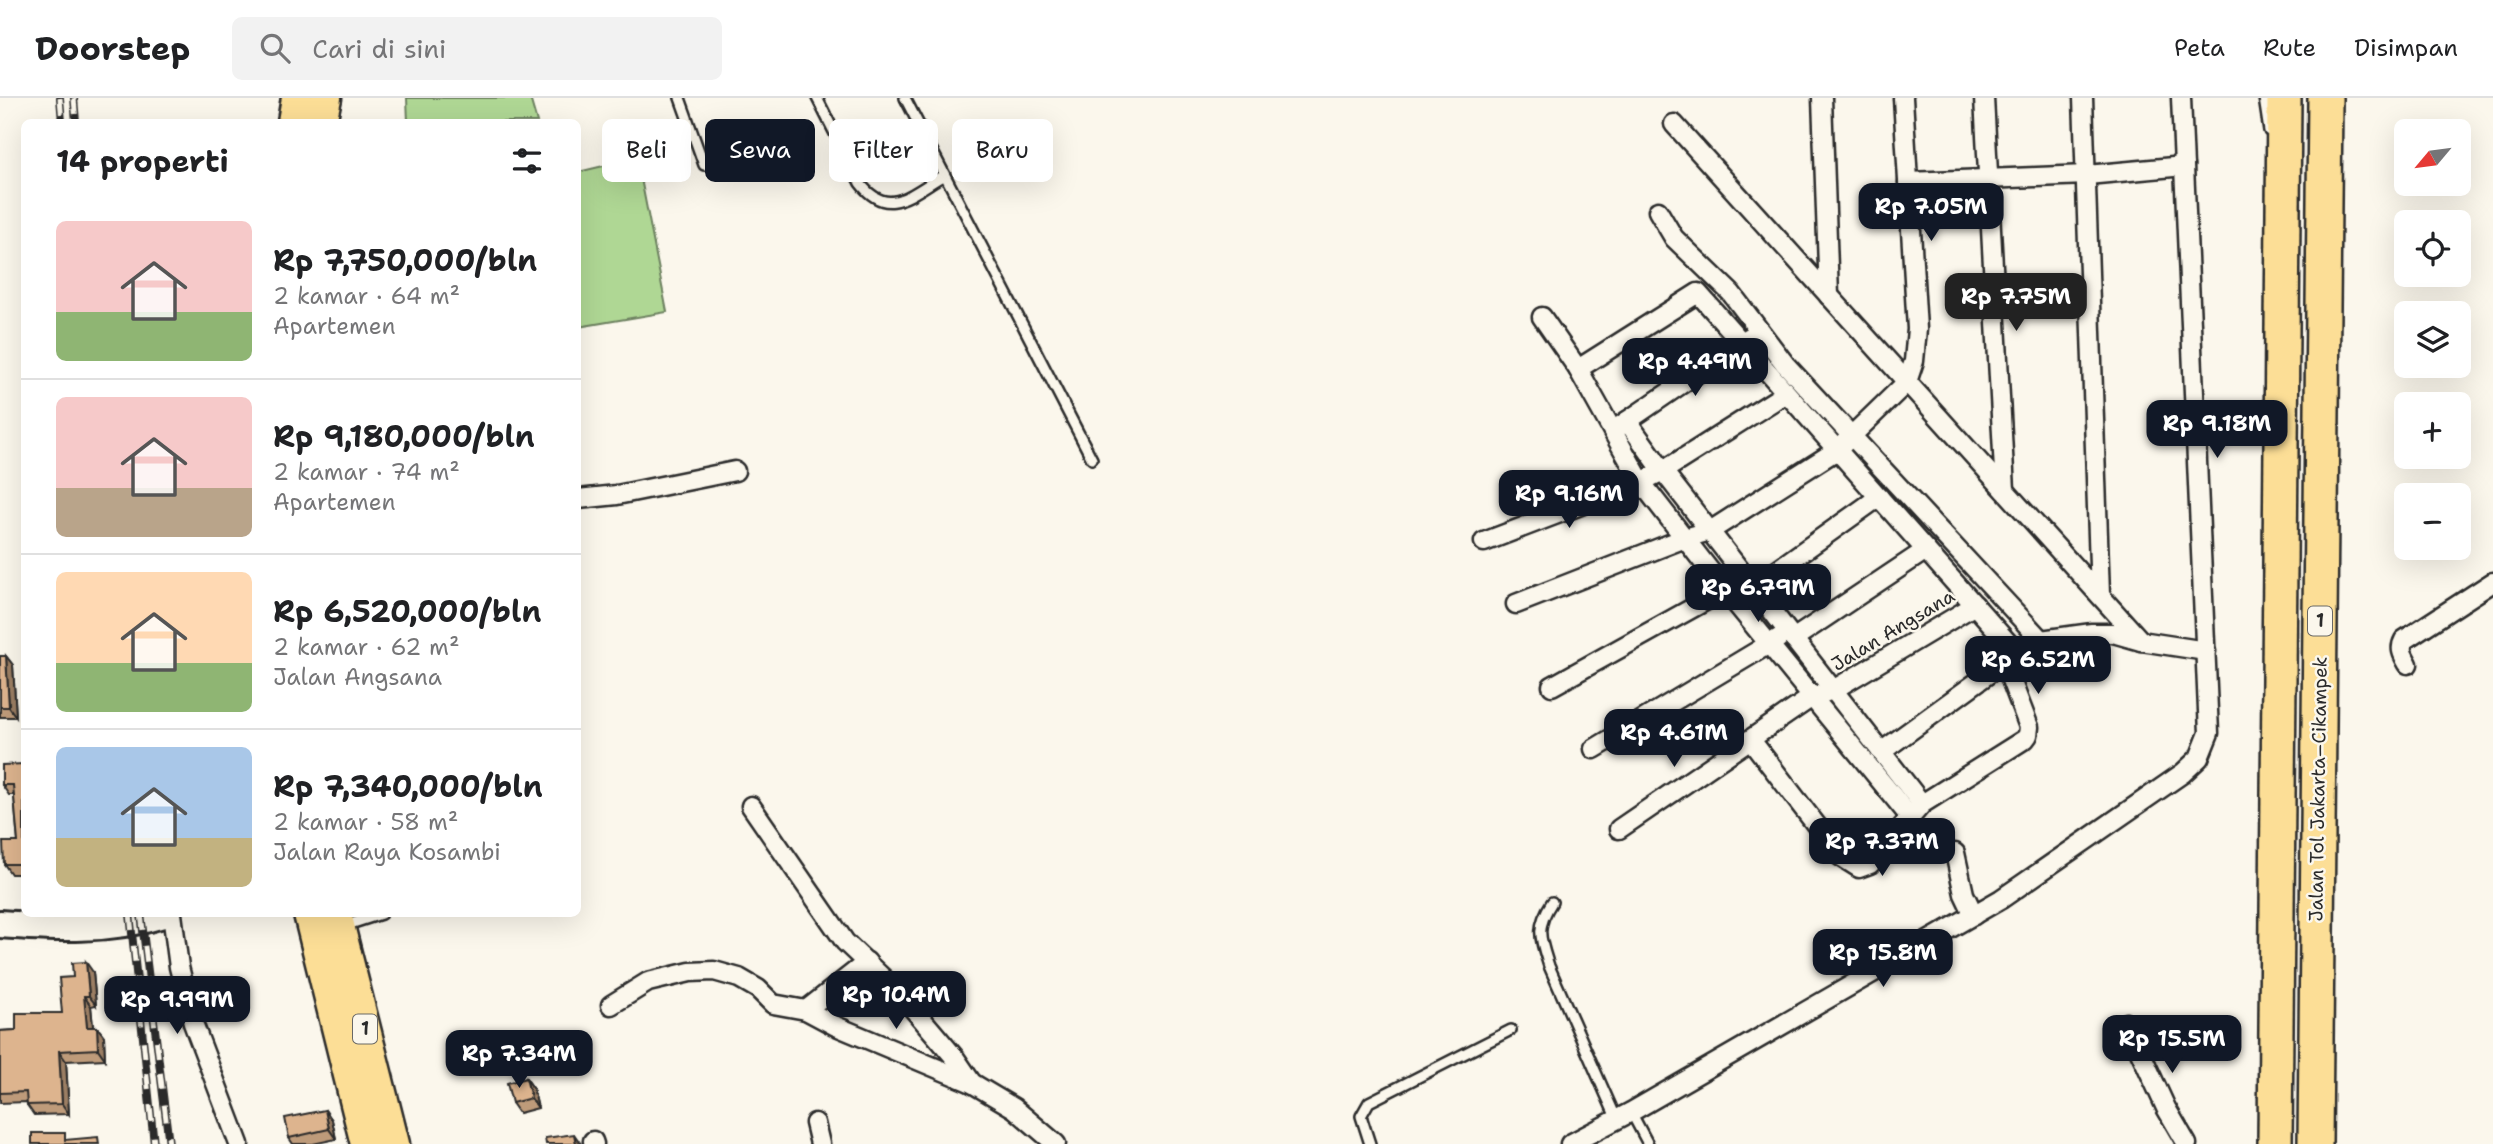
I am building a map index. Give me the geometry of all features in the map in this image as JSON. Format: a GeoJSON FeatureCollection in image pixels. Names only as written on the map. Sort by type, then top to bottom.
{"type":"FeatureCollection","features":[{"type":"Feature","properties":{"kind":"highway"},"geometry":{"type":"LineString","coordinates":[[294,119],[297,98]]}},
{"type":"Feature","properties":{"kind":"highway"},"geometry":{"type":"LineString","coordinates":[[322,119],[326,98]]}},
{"type":"Feature","properties":{"kind":"highway","name":"Jalan Tol Jakarta–Cikampek"},"geometry":{"type":"LineString","coordinates":[[2275,1144],[2284,98]]}},
{"type":"Feature","properties":{"kind":"highway","name":"Jalan Tol Jakarta–Cikampek"},"geometry":{"type":"LineString","coordinates":[[2315,1144],[2325,98]]}},
{"type":"Feature","properties":{"kind":"highway","name":"1"},"geometry":{"type":"LineString","coordinates":[[310,917],[366,1144]]}},
{"type":"Feature","properties":{"kind":"highway","name":"1"},"geometry":{"type":"LineString","coordinates":[[338,920],[394,1144]]}},
{"type":"Feature","properties":{"kind":"main road"},"geometry":{"type":"LineString","coordinates":[[0,924],[69,929],[151,917]]}},
{"type":"Feature","properties":{"kind":"street"},"geometry":{"type":"LineString","coordinates":[[1822,98],[1829,296]]}},
{"type":"Feature","properties":{"kind":"street"},"geometry":{"type":"LineString","coordinates":[[1516,604],[1685,538],[1710,531],[1837,450],[1907,382],[1914,361],[1917,329],[1903,98]]}},
{"type":"Feature","properties":{"kind":"street"},"geometry":{"type":"LineString","coordinates":[[1984,98],[2005,490]]}},
{"type":"Feature","properties":{"kind":"street"},"geometry":{"type":"LineString","coordinates":[[2083,98],[2100,595]]}},
{"type":"Feature","properties":{"kind":"street"},"geometry":{"type":"LineString","coordinates":[[1580,1141],[2001,899],[2183,773],[2199,758],[2209,733],[2181,98]]}},
{"type":"Feature","properties":{"kind":"street"},"geometry":{"type":"LineString","coordinates":[[1674,124],[2141,640]]}},
{"type":"Feature","properties":{"kind":"street"},"geometry":{"type":"LineString","coordinates":[[1908,182],[2087,175],[2184,166]]}},
{"type":"Feature","properties":{"kind":"street"},"geometry":{"type":"LineString","coordinates":[[1658,211],[1674,238],[1731,293],[1786,364],[2041,640]]}},
{"type":"Feature","properties":{"kind":"street"},"geometry":{"type":"LineString","coordinates":[[1578,369],[1698,293],[1975,605],[2011,658],[2029,727],[2025,739],[1916,810],[1870,864],[1859,868],[1840,856],[1751,740]]}},
{"type":"Feature","properties":{"kind":"street"},"geometry":{"type":"LineString","coordinates":[[1542,317],[1578,369],[1641,482],[1812,697],[1916,810]]}},
{"type":"Feature","properties":{"kind":"street"},"geometry":{"type":"LineString","coordinates":[[1612,432],[1760,330]]}},
{"type":"Feature","properties":{"kind":"street"},"geometry":{"type":"LineString","coordinates":[[1484,542],[1641,482],[1663,471],[1786,393]]}},
{"type":"Feature","properties":{"kind":"street"},"geometry":{"type":"LineString","coordinates":[[1627,421],[1881,752],[1916,810]]}},
{"type":"Feature","properties":{"kind":"street"},"geometry":{"type":"LineString","coordinates":[[581,499],[617,495],[735,471]]}},
{"type":"Feature","properties":{"kind":"street"},"geometry":{"type":"LineString","coordinates":[[1753,587],[1879,497]]}},
{"type":"Feature","properties":{"kind":"street"},"geometry":{"type":"LineString","coordinates":[[1594,749],[1790,635],[1926,550]]}},
{"type":"Feature","properties":{"kind":"street"},"geometry":{"type":"LineString","coordinates":[[1951,578],[1970,562]]}},
{"type":"Feature","properties":{"kind":"street"},"geometry":{"type":"LineString","coordinates":[[2408,664],[2401,645],[2404,640],[2493,582]]}},
{"type":"Feature","properties":{"kind":"street"},"geometry":{"type":"LineString","coordinates":[[1552,686],[1725,590]]}},
{"type":"Feature","properties":{"kind":"street","name":"Jalan Angsana"},"geometry":{"type":"LineString","coordinates":[[1619,829],[1812,697],[1833,690],[1975,605]]}},
{"type":"Feature","properties":{"kind":"street"},"geometry":{"type":"LineString","coordinates":[[1881,752],[2011,658],[2041,640],[2113,633],[2206,651]]}},
{"type":"Feature","properties":{"kind":"street"},"geometry":{"type":"LineString","coordinates":[[751,806],[845,942],[904,998],[941,1040],[972,1083]]}},
{"type":"Feature","properties":{"kind":"street"},"geometry":{"type":"LineString","coordinates":[[1955,853],[1964,894],[1974,915]]}},
{"type":"Feature","properties":{"kind":"street"},"geometry":{"type":"LineString","coordinates":[[172,917],[179,967],[193,1023],[239,1144]]}},
{"type":"Feature","properties":{"kind":"street"},"geometry":{"type":"LineString","coordinates":[[806,1010],[867,962]]}},
{"type":"Feature","properties":{"kind":"street"},"geometry":{"type":"LineString","coordinates":[[611,1005],[648,982],[690,971],[714,971],[739,978],[758,989],[774,1004],[806,1010],[836,1026],[972,1083],[1014,1108],[1056,1144]]}},
{"type":"Feature","properties":{"kind":"street"},"geometry":{"type":"LineString","coordinates":[[2127,1023],[2166,1108],[2187,1144]]}},
{"type":"Feature","properties":{"kind":"street"},"geometry":{"type":"LineString","coordinates":[[815,1123],[820,1144]]}},
{"type":"Feature","properties":{"kind":"lane"},"geometry":{"type":"LineString","coordinates":[[680,98],[704,165]]}},
{"type":"Feature","properties":{"kind":"lane"},"geometry":{"type":"LineString","coordinates":[[817,98],[860,183],[869,195],[885,203],[899,200],[944,175]]}},
{"type":"Feature","properties":{"kind":"lane"},"geometry":{"type":"LineString","coordinates":[[905,98],[1092,459]]}},
{"type":"Feature","properties":{"kind":"lane"},"geometry":{"type":"LineString","coordinates":[[2263,98],[2270,136]]}},
{"type":"Feature","properties":{"kind":"lane"},"geometry":{"type":"LineString","coordinates":[[2272,149],[2283,212]]}},
{"type":"Feature","properties":{"kind":"lane"},"geometry":{"type":"LineString","coordinates":[[1552,902],[1539,928],[1554,978],[1624,1116],[1648,1144]]}},
{"type":"Feature","properties":{"kind":"lane"},"geometry":{"type":"LineString","coordinates":[[338,920],[360,917]]}},
{"type":"Feature","properties":{"kind":"lane"},"geometry":{"type":"LineString","coordinates":[[1370,1144],[1361,1116],[1365,1106],[1511,1030]]}},
{"type":"Feature","properties":{"kind":"green space"},"geometry":{"type":"Polygon","coordinates":[[[407,98],[530,98],[536,119],[408,119],[407,98]]]}},
{"type":"Feature","properties":{"kind":"green space"},"geometry":{"type":"Polygon","coordinates":[[[602,166],[602,182],[642,182],[667,312],[581,326],[581,171],[602,166]]]}},
{"type":"Feature","properties":{"kind":"building"},"geometry":{"type":"Polygon","coordinates":[[[0,656],[6,656],[9,707],[0,707],[0,656]]]}},
{"type":"Feature","properties":{"kind":"building"},"geometry":{"type":"Polygon","coordinates":[[[21,764],[20,868],[20,864],[4,864],[3,842],[18,842],[13,785],[2,785],[2,765],[21,764]]]}},
{"type":"Feature","properties":{"kind":"building"},"geometry":{"type":"Polygon","coordinates":[[[86,962],[89,996],[84,996],[87,1027],[97,1027],[98,1049],[59,1051],[62,1104],[27,1105],[26,1092],[0,1093],[0,1031],[16,1030],[16,1013],[62,1013],[59,978],[73,977],[72,963],[86,962]]]}},
{"type":"Feature","properties":{"kind":"building"},"geometry":{"type":"Polygon","coordinates":[[[526,1078],[531,1098],[512,1103],[507,1083],[526,1078]]]}},
{"type":"Feature","properties":{"kind":"building"},"geometry":{"type":"Polygon","coordinates":[[[325,1110],[329,1129],[289,1138],[285,1118],[325,1110]]]}},
{"type":"Feature","properties":{"kind":"building"},"geometry":{"type":"Polygon","coordinates":[[[32,1133],[65,1133],[65,1140],[98,1137],[99,1144],[32,1144],[32,1133]]]}},
{"type":"Feature","properties":{"kind":"building"},"geometry":{"type":"Polygon","coordinates":[[[574,1134],[576,1144],[546,1144],[545,1138],[574,1134]]]}},
{"type":"Feature","properties":{"kind":"railway"},"geometry":{"type":"LineString","coordinates":[[60,98],[62,119]]}},
{"type":"Feature","properties":{"kind":"railway"},"geometry":{"type":"LineString","coordinates":[[74,98],[76,119]]}},
{"type":"Feature","properties":{"kind":"railway"},"geometry":{"type":"LineString","coordinates":[[130,917],[154,1144]]}},
{"type":"Feature","properties":{"kind":"railway"},"geometry":{"type":"LineString","coordinates":[[141,917],[169,1144]]}}]}
